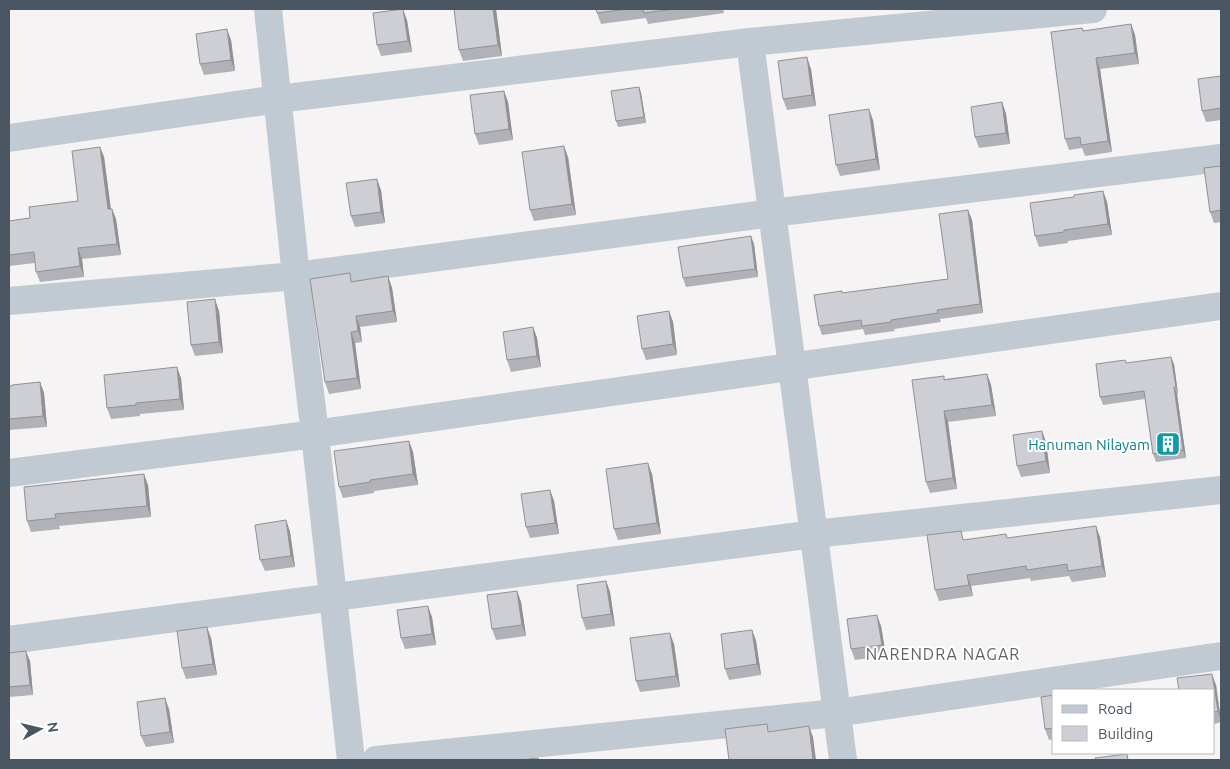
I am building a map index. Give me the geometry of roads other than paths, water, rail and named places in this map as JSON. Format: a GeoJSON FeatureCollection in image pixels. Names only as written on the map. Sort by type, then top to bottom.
{"type":"FeatureCollection","features":[{"type":"Feature","properties":{"kind":"street"},"geometry":{"type":"LineString","coordinates":[[268,9],[351,760]]}},
{"type":"Feature","properties":{"kind":"street"},"geometry":{"type":"LineString","coordinates":[[9,138],[278,99],[750,42],[1093,9]]}},
{"type":"Feature","properties":{"kind":"street"},"geometry":{"type":"LineString","coordinates":[[750,42],[842,760]]}},
{"type":"Feature","properties":{"kind":"street"},"geometry":{"type":"LineString","coordinates":[[9,301],[296,276],[772,213],[1221,158]]}},
{"type":"Feature","properties":{"kind":"street"},"geometry":{"type":"LineString","coordinates":[[9,473],[315,434],[1221,306]]}},
{"type":"Feature","properties":{"kind":"street"},"geometry":{"type":"LineString","coordinates":[[9,640],[814,534],[1221,490]]}},
{"type":"Feature","properties":{"kind":"street"},"geometry":{"type":"LineString","coordinates":[[376,760],[836,712],[1221,656]]}},
{"type":"Feature","properties":{"kind":"place","name":"Hanuman Nilayam"},"geometry":{"type":"Point","coordinates":[1168,444]}},
{"type":"Feature","properties":{"kind":"district","name":"NARENDRA NAGAR"},"geometry":{"type":"Point","coordinates":[943,654]}}]}
